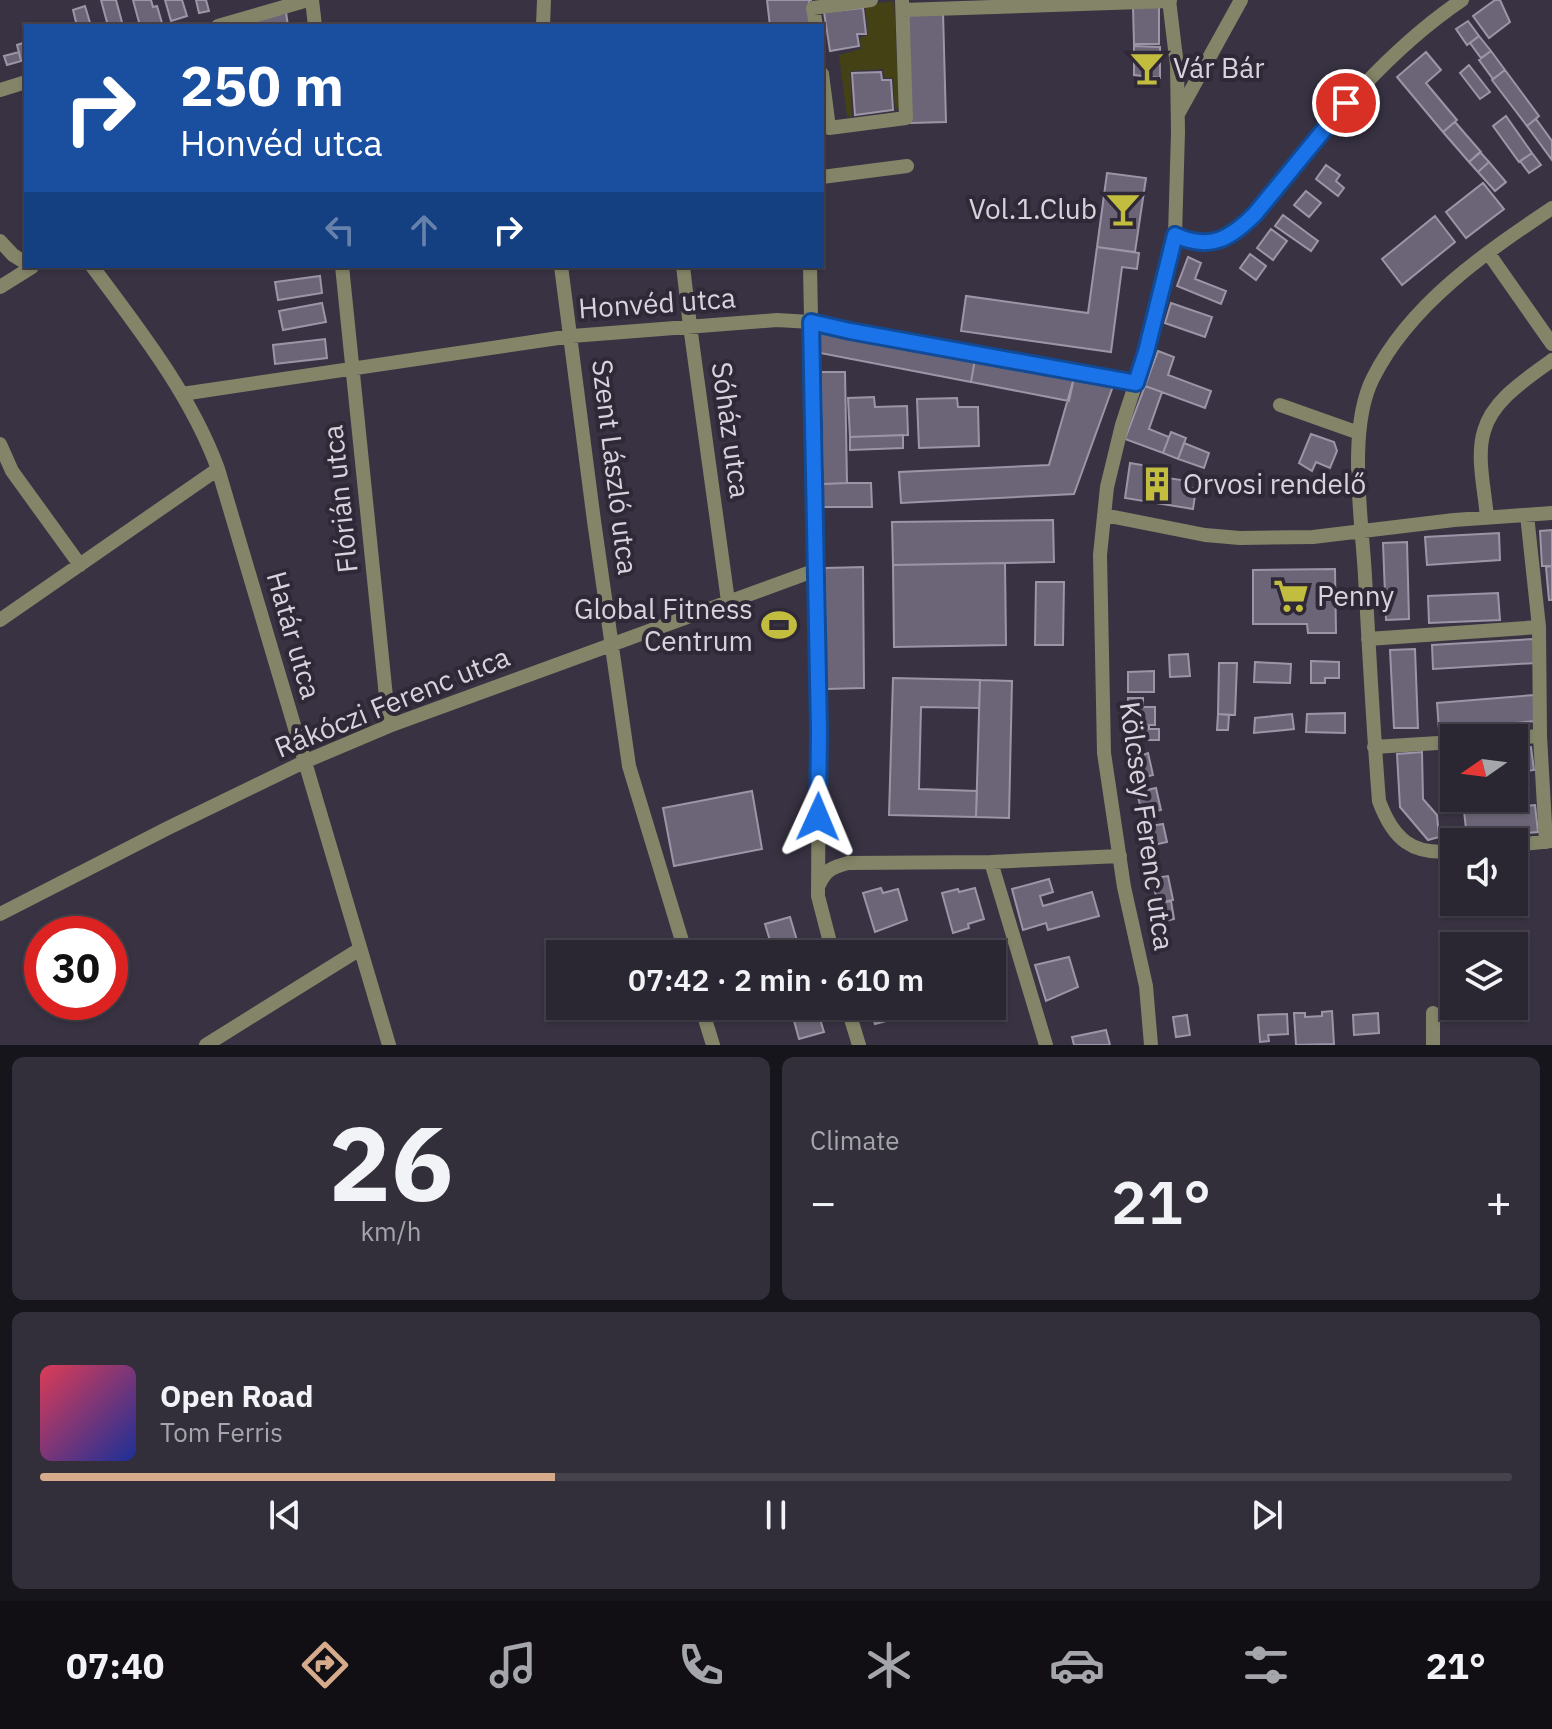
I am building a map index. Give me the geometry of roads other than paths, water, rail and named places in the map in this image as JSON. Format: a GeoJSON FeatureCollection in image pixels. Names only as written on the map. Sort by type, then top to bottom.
{"type":"FeatureCollection","features":[{"type":"Feature","properties":{"kind":"street"},"geometry":{"type":"LineString","coordinates":[[225,24],[310,0],[315,24]]}},
{"type":"Feature","properties":{"kind":"street"},"geometry":{"type":"LineString","coordinates":[[543,24],[544,0]]}},
{"type":"Feature","properties":{"kind":"street"},"geometry":{"type":"LineString","coordinates":[[816,24],[813,8],[871,0]]}},
{"type":"Feature","properties":{"kind":"street","name":"Kölcsey Ferenc utca"},"geometry":{"type":"LineString","coordinates":[[824,89],[829,128],[906,118],[907,7],[1170,0],[1177,66],[1175,235],[1146,352],[1122,425],[1107,487],[1100,555],[1104,753],[1120,856],[1146,986],[1151,1045]]}},
{"type":"Feature","properties":{"kind":"street"},"geometry":{"type":"LineString","coordinates":[[1178,115],[1241,0]]}},
{"type":"Feature","properties":{"kind":"street"},"geometry":{"type":"LineString","coordinates":[[1175,235],[1188,241],[1218,241],[1240,229],[1380,67],[1427,25],[1462,0]]}},
{"type":"Feature","properties":{"kind":"street"},"geometry":{"type":"LineString","coordinates":[[0,90],[24,83]]}},
{"type":"Feature","properties":{"kind":"street"},"geometry":{"type":"LineString","coordinates":[[824,177],[907,166]]}},
{"type":"Feature","properties":{"kind":"street"},"geometry":{"type":"LineString","coordinates":[[1440,851],[1425,852],[1397,836],[1387,823],[1379,801],[1359,433],[1372,380],[1398,337],[1441,291],[1552,208]]}},
{"type":"Feature","properties":{"kind":"street"},"geometry":{"type":"LineString","coordinates":[[0,241],[24,261]]}},
{"type":"Feature","properties":{"kind":"street"},"geometry":{"type":"LineString","coordinates":[[1489,254],[1552,344]]}},
{"type":"Feature","properties":{"kind":"street"},"geometry":{"type":"LineString","coordinates":[[0,287],[27,268]]}},
{"type":"Feature","properties":{"kind":"street","name":"Határ utca"},"geometry":{"type":"LineString","coordinates":[[93,268],[205,432],[389,1045]]}},
{"type":"Feature","properties":{"kind":"street","name":"Flórián utca"},"geometry":{"type":"LineString","coordinates":[[342,268],[389,726]]}},
{"type":"Feature","properties":{"kind":"street","name":"Szent László utca"},"geometry":{"type":"LineString","coordinates":[[561,268],[629,766],[682,940]]}},
{"type":"Feature","properties":{"kind":"street","name":"Sóház utca"},"geometry":{"type":"LineString","coordinates":[[683,268],[728,601]]}},
{"type":"Feature","properties":{"kind":"street"},"geometry":{"type":"LineString","coordinates":[[810,268],[819,730],[818,889],[830,940]]}},
{"type":"Feature","properties":{"kind":"street","name":"Honvéd utca"},"geometry":{"type":"LineString","coordinates":[[182,394],[572,336],[777,320],[811,322],[1136,383]]}},
{"type":"Feature","properties":{"kind":"street"},"geometry":{"type":"LineString","coordinates":[[1487,518],[1483,432],[1493,412],[1515,388],[1552,360]]}},
{"type":"Feature","properties":{"kind":"street"},"geometry":{"type":"LineString","coordinates":[[1280,405],[1359,433]]}},
{"type":"Feature","properties":{"kind":"street"},"geometry":{"type":"LineString","coordinates":[[1,449],[12,471],[80,565]]}},
{"type":"Feature","properties":{"kind":"street"},"geometry":{"type":"LineString","coordinates":[[0,620],[218,469]]}},
{"type":"Feature","properties":{"kind":"street"},"geometry":{"type":"LineString","coordinates":[[1104,515],[1205,535],[1240,538],[1313,537],[1552,513]]}},
{"type":"Feature","properties":{"kind":"street"},"geometry":{"type":"LineString","coordinates":[[1527,515],[1539,627],[1540,736],[1549,842],[1528,844]]}},
{"type":"Feature","properties":{"kind":"street","name":"Rákóczi Ferenc utca"},"geometry":{"type":"LineString","coordinates":[[0,914],[304,762],[389,726],[816,570]]}},
{"type":"Feature","properties":{"kind":"street"},"geometry":{"type":"LineString","coordinates":[[1368,639],[1539,627]]}},
{"type":"Feature","properties":{"kind":"street"},"geometry":{"type":"LineString","coordinates":[[1528,737],[1540,736]]}},
{"type":"Feature","properties":{"kind":"street"},"geometry":{"type":"LineString","coordinates":[[1374,747],[1440,743]]}},
{"type":"Feature","properties":{"kind":"street"},"geometry":{"type":"LineString","coordinates":[[818,889],[822,877],[831,867],[848,863],[991,862],[1120,856]]}},
{"type":"Feature","properties":{"kind":"street"},"geometry":{"type":"LineString","coordinates":[[991,862],[1046,1045]]}},
{"type":"Feature","properties":{"kind":"street"},"geometry":{"type":"LineString","coordinates":[[206,1045],[234,1038],[360,949]]}},
{"type":"Feature","properties":{"kind":"street"},"geometry":{"type":"LineString","coordinates":[[1433,1013],[1433,1045]]}},
{"type":"Feature","properties":{"kind":"street"},"geometry":{"type":"LineString","coordinates":[[705,1020],[713,1045]]}},
{"type":"Feature","properties":{"kind":"street"},"geometry":{"type":"LineString","coordinates":[[851,1020],[859,1045]]}},
{"type":"Feature","properties":{"kind":"place","name":"Vár Bár"},"geometry":{"type":"Point","coordinates":[1147,68]}},
{"type":"Feature","properties":{"kind":"place","name":"Vol.1.Club"},"geometry":{"type":"Point","coordinates":[1123,209]}},
{"type":"Feature","properties":{"kind":"place","name":"Orvosi rendelő"},"geometry":{"type":"Point","coordinates":[1157,484]}},
{"type":"Feature","properties":{"kind":"place","name":"Penny"},"geometry":{"type":"Point","coordinates":[1291,596]}},
{"type":"Feature","properties":{"kind":"place","name":"Global Fitness Centrum"},"geometry":{"type":"Point","coordinates":[779,625]}}]}
